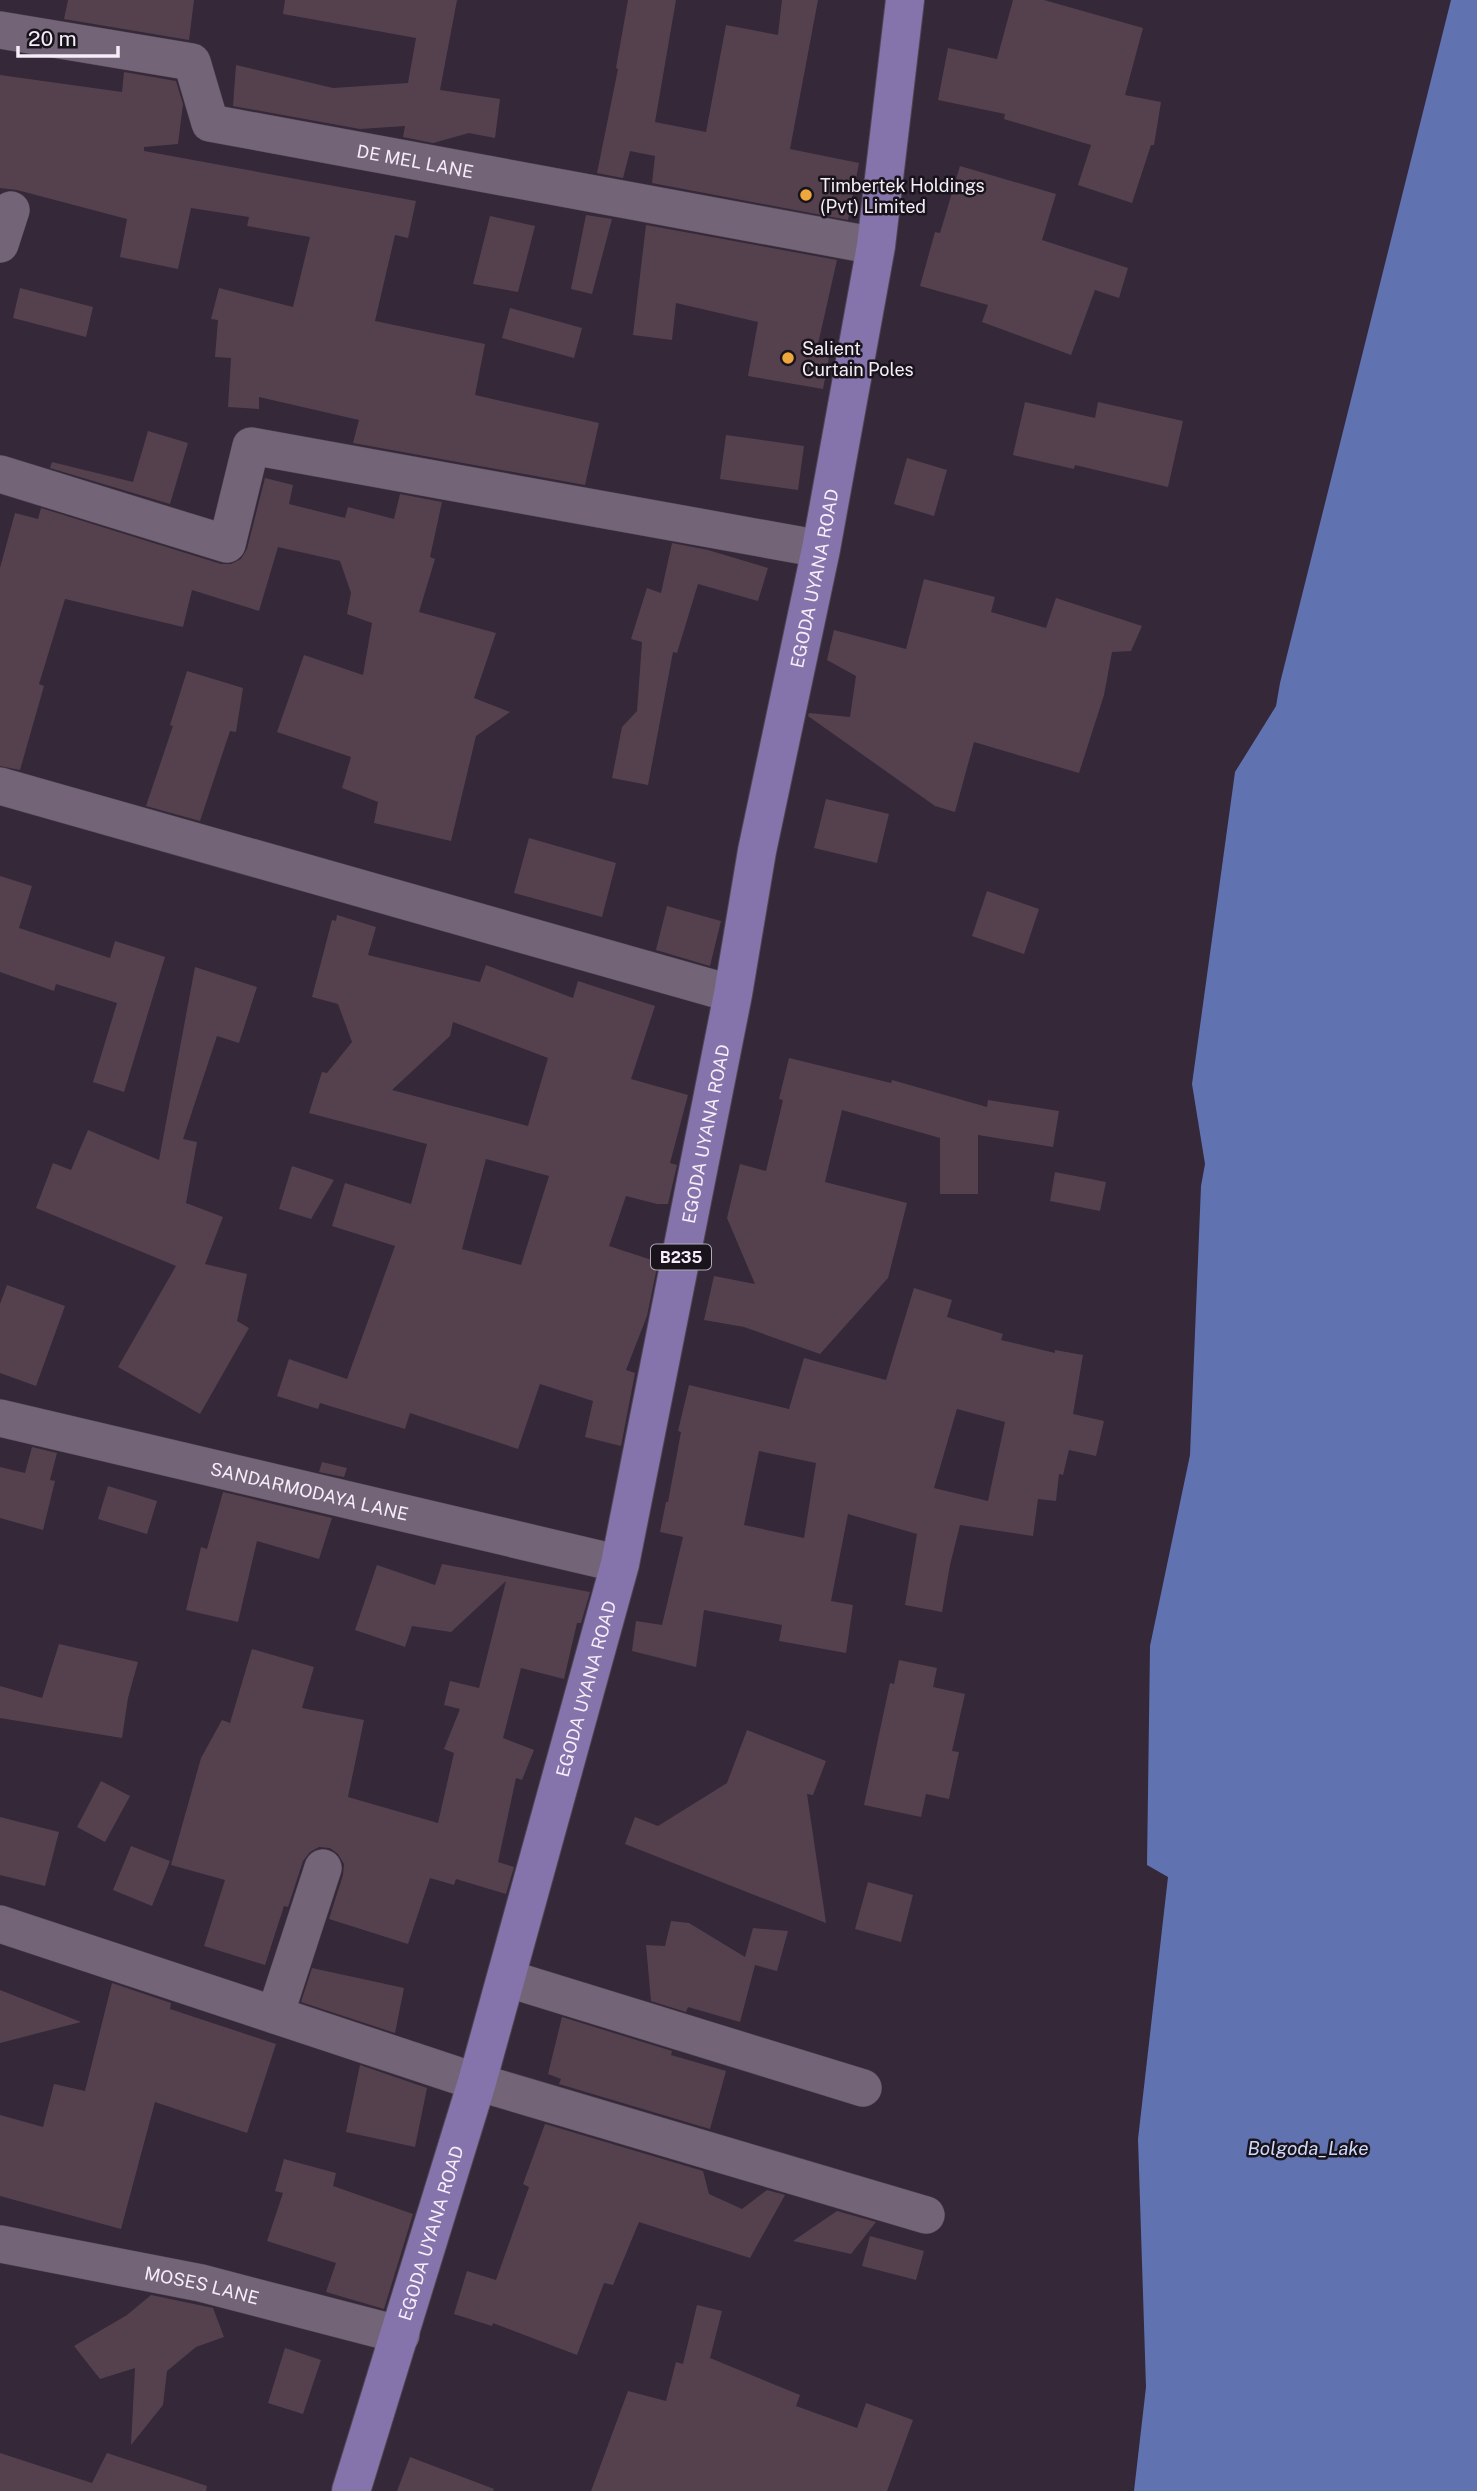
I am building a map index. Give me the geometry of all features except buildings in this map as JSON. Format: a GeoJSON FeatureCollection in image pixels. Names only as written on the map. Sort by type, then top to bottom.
{"type":"FeatureCollection","features":[{"type":"Feature","properties":{"kind":"main road","name":"EGODA UYANA ROAD"},"geometry":{"type":"LineString","coordinates":[[351,2491],[477,2082],[620,1564],[733,994],[757,851],[821,549],[876,246],[905,0]]}},
{"type":"Feature","properties":{"kind":"street","name":"DE MEL LANE"},"geometry":{"type":"LineString","coordinates":[[0,30],[192,62],[210,123],[876,246]]}},
{"type":"Feature","properties":{"kind":"street"},"geometry":{"type":"LineString","coordinates":[[0,244],[11,210]]}},
{"type":"Feature","properties":{"kind":"street"},"geometry":{"type":"LineString","coordinates":[[0,474],[227,544],[251,446],[821,549]]}},
{"type":"Feature","properties":{"kind":"street"},"geometry":{"type":"LineString","coordinates":[[0,786],[733,994]]}},
{"type":"Feature","properties":{"kind":"street","name":"SANDARMODAYA LANE"},"geometry":{"type":"LineString","coordinates":[[0,1418],[620,1564]]}},
{"type":"Feature","properties":{"kind":"street"},"geometry":{"type":"LineString","coordinates":[[275,2015],[323,1868]]}},
{"type":"Feature","properties":{"kind":"street"},"geometry":{"type":"LineString","coordinates":[[0,1924],[477,2082],[926,2215]]}},
{"type":"Feature","properties":{"kind":"street"},"geometry":{"type":"LineString","coordinates":[[506,1978],[863,2088]]}},
{"type":"Feature","properties":{"kind":"street","name":"MOSES LANE"},"geometry":{"type":"LineString","coordinates":[[0,2244],[201,2283],[401,2335]]}},
{"type":"Feature","properties":{"kind":"water","name":"Bolgoda_Lake"},"geometry":{"type":"Polygon","coordinates":[[[1451,0],[1477,0],[1477,2491],[1134,2491],[1146,2387],[1138,2139],[1168,1877],[1147,1865],[1150,1646],[1190,1455],[1201,1186],[1205,1164],[1192,1084],[1235,772],[1276,706],[1451,0]]]}},
{"type":"Feature","properties":{"kind":"place","name":"Timbertek Holdings (Pvt) Limited"},"geometry":{"type":"Point","coordinates":[806,195]}},
{"type":"Feature","properties":{"kind":"place","name":"Salient Curtain Poles"},"geometry":{"type":"Point","coordinates":[788,358]}}]}
